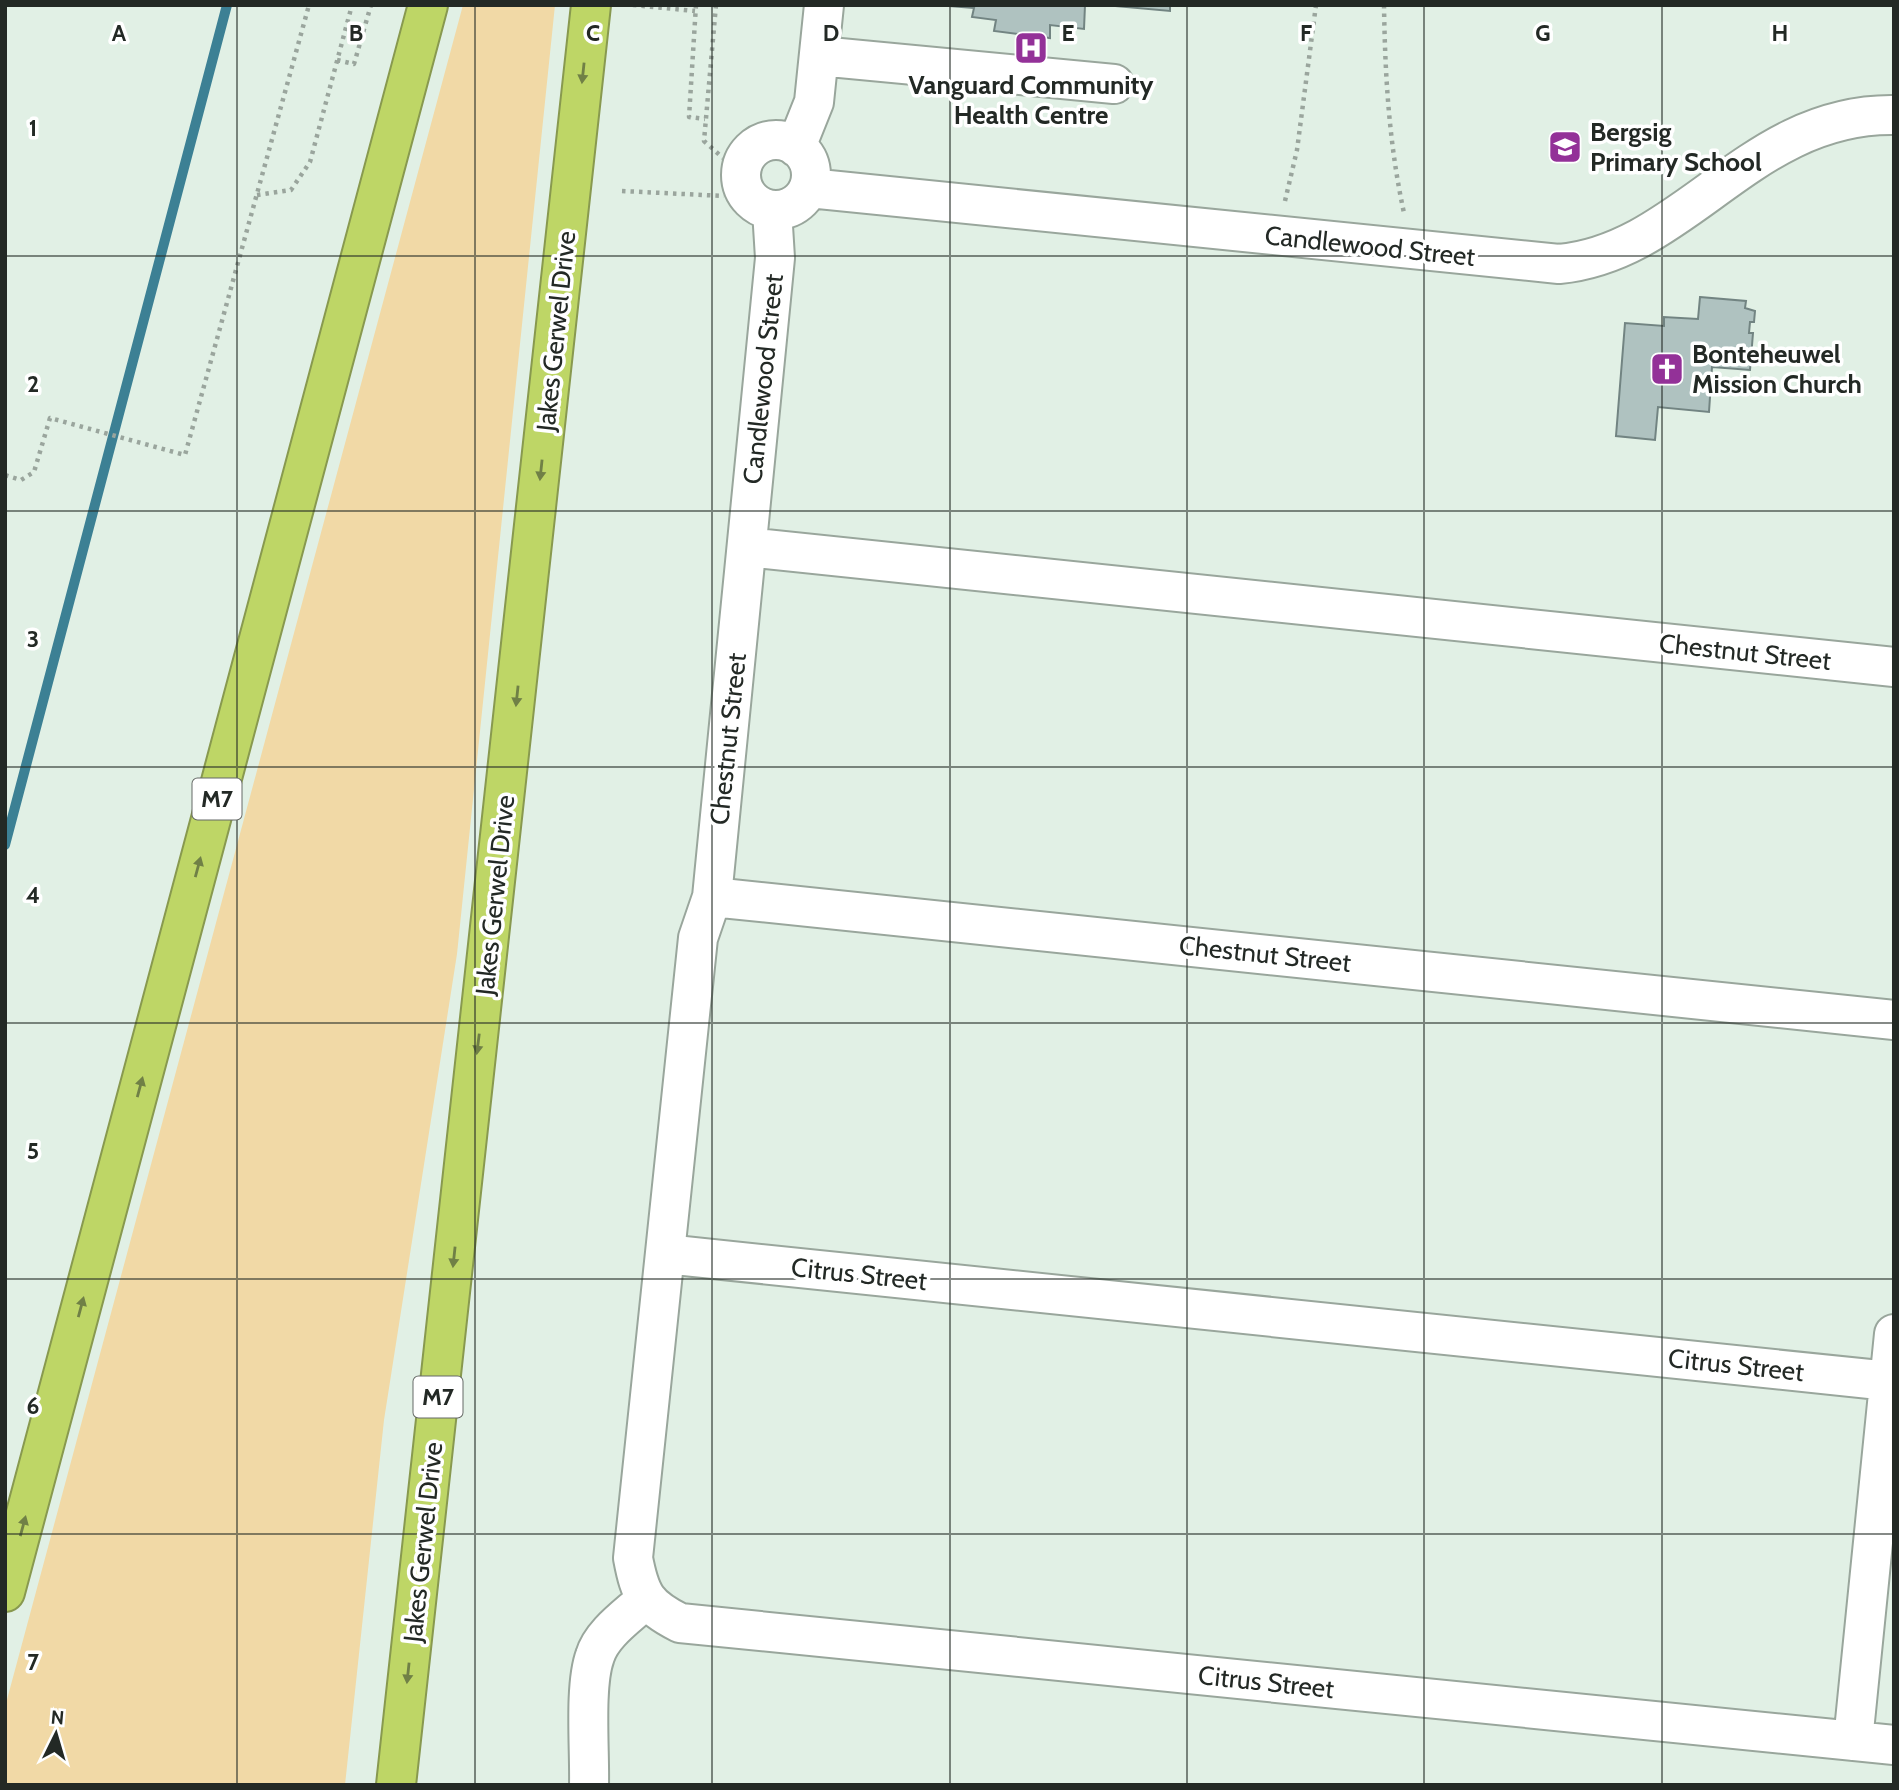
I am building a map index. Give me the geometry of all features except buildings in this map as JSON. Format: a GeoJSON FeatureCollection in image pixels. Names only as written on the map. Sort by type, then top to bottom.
{"type":"FeatureCollection","features":[{"type":"Feature","properties":{"kind":"highway","name":"M7"},"geometry":{"type":"LineString","coordinates":[[5,1592],[428,5]]}},
{"type":"Feature","properties":{"kind":"highway","name":"Jakes Gerwel Drive"},"geometry":{"type":"LineString","coordinates":[[397,1785],[590,5]]}},
{"type":"Feature","properties":{"kind":"street"},"geometry":{"type":"LineString","coordinates":[[796,147],[814,102],[824,5]]}},
{"type":"Feature","properties":{"kind":"street"},"geometry":{"type":"LineString","coordinates":[[819,56],[1114,84]]}},
{"type":"Feature","properties":{"kind":"street","name":"Candlewood Street"},"geometry":{"type":"LineString","coordinates":[[809,188],[1537,264],[1582,262],[1603,257],[1642,239],[1754,159],[1782,143],[1850,120],[1894,115]]}},
{"type":"Feature","properties":{"kind":"street"},"geometry":{"type":"LineString","coordinates":[[775,140],[796,147],[810,165],[809,188],[795,205],[772,210],[761,207],[745,191],[741,180],[746,158],[753,149],[775,140]]}},
{"type":"Feature","properties":{"kind":"street","name":"Candlewood Street"},"geometry":{"type":"LineString","coordinates":[[747,547],[775,258],[772,210]]}},
{"type":"Feature","properties":{"kind":"street","name":"Chestnut Street"},"geometry":{"type":"LineString","coordinates":[[1894,667],[747,547],[712,897],[1894,1020]]}},
{"type":"Feature","properties":{"kind":"street"},"geometry":{"type":"LineString","coordinates":[[589,1785],[590,1693],[594,1656],[608,1634],[645,1600],[633,1558],[698,938],[712,897]]}},
{"type":"Feature","properties":{"kind":"street","name":"Citrus Street"},"geometry":{"type":"LineString","coordinates":[[665,1254],[1889,1381]]}},
{"type":"Feature","properties":{"kind":"street"},"geometry":{"type":"LineString","coordinates":[[1853,1741],[1894,1334]]}},
{"type":"Feature","properties":{"kind":"street","name":"Citrus Street"},"geometry":{"type":"LineString","coordinates":[[645,1600],[662,1614],[680,1623],[1894,1745]]}},
{"type":"Feature","properties":{"kind":"path"},"geometry":{"type":"LineString","coordinates":[[5,475],[21,480],[34,472],[50,418],[185,455],[309,5]]}},
{"type":"Feature","properties":{"kind":"path"},"geometry":{"type":"LineString","coordinates":[[257,195],[291,190],[310,162],[352,5]]}},
{"type":"Feature","properties":{"kind":"path"},"geometry":{"type":"LineString","coordinates":[[337,60],[354,64],[371,5]]}},
{"type":"Feature","properties":{"kind":"path"},"geometry":{"type":"LineString","coordinates":[[633,5],[696,8],[689,117],[705,119]]}},
{"type":"Feature","properties":{"kind":"path"},"geometry":{"type":"LineString","coordinates":[[716,5],[704,141],[723,158]]}},
{"type":"Feature","properties":{"kind":"path"},"geometry":{"type":"LineString","coordinates":[[1277,236],[1297,150],[1316,5]]}},
{"type":"Feature","properties":{"kind":"path"},"geometry":{"type":"LineString","coordinates":[[1384,5],[1384,61],[1393,161],[1416,251]]}},
{"type":"Feature","properties":{"kind":"path"},"geometry":{"type":"LineString","coordinates":[[622,191],[724,196]]}},
{"type":"Feature","properties":{"kind":"shaded area"},"geometry":{"type":"Polygon","coordinates":[[[463,5],[555,5],[457,954],[384,1420],[345,1785],[5,1785],[5,1707],[463,5]]]}},
{"type":"Feature","properties":{"kind":"waterway"},"geometry":{"type":"LineString","coordinates":[[5,845],[227,5]]}},
{"type":"Feature","properties":{"kind":"place","name":"Vanguard Community Health Centre"},"geometry":{"type":"Point","coordinates":[1031,48]}},
{"type":"Feature","properties":{"kind":"place","name":"Bergsig Primary School"},"geometry":{"type":"Point","coordinates":[1565,147]}},
{"type":"Feature","properties":{"kind":"place","name":"Bonteheuwel Mission Church"},"geometry":{"type":"Point","coordinates":[1667,369]}}]}
